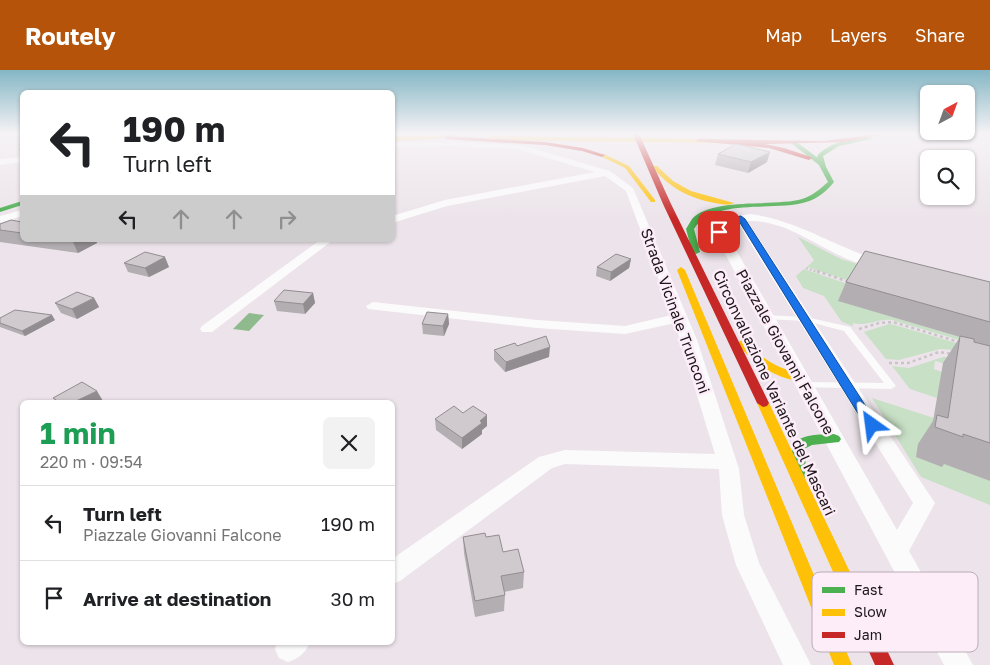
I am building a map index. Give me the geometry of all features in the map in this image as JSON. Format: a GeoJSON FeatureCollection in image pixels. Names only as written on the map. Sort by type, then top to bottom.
{"type":"FeatureCollection","features":[{"type":"Feature","properties":{"kind":"main road","name":"Circonvallazione Variante del Mascari"},"geometry":{"type":"LineString","coordinates":[[618,162],[635,175],[657,209],[642,162]]}},
{"type":"Feature","properties":{"kind":"main road","name":"Circonvallazione Variante del Mascari"},"geometry":{"type":"LineString","coordinates":[[645,162],[729,329],[842,572]]}},
{"type":"Feature","properties":{"kind":"main road"},"geometry":{"type":"LineString","coordinates":[[649,162],[664,180],[676,189],[718,202],[774,205]]}},
{"type":"Feature","properties":{"kind":"main road"},"geometry":{"type":"LineString","coordinates":[[815,162],[823,167]]}},
{"type":"Feature","properties":{"kind":"main road"},"geometry":{"type":"LineString","coordinates":[[710,291],[691,236],[689,227],[691,222],[700,214],[709,210],[803,201],[824,192],[831,182],[819,162]]}},
{"type":"Feature","properties":{"kind":"main road"},"geometry":{"type":"LineString","coordinates":[[822,162],[823,167]]}},
{"type":"Feature","properties":{"kind":"main road"},"geometry":{"type":"LineString","coordinates":[[0,210],[20,204]]}},
{"type":"Feature","properties":{"kind":"main road"},"geometry":{"type":"LineString","coordinates":[[677,259],[812,589]]}},
{"type":"Feature","properties":{"kind":"main road"},"geometry":{"type":"LineString","coordinates":[[729,329],[763,366],[779,375],[800,381]]}},
{"type":"Feature","properties":{"kind":"main road"},"geometry":{"type":"LineString","coordinates":[[798,478],[799,446],[810,440],[834,439]]}},
{"type":"Feature","properties":{"kind":"main road"},"geometry":{"type":"LineString","coordinates":[[838,652],[843,665]]}},
{"type":"Feature","properties":{"kind":"main road","name":"Circonvallazione Variante del Mascari"},"geometry":{"type":"LineString","coordinates":[[879,652],[885,665]]}},
{"type":"Feature","properties":{"kind":"street","name":"Strada Vicinale Trunconi"},"geometry":{"type":"LineString","coordinates":[[569,162],[607,173],[630,190],[689,340],[726,462],[733,515],[748,565],[797,665]]}},
{"type":"Feature","properties":{"kind":"street"},"geometry":{"type":"LineString","coordinates":[[395,219],[445,203],[607,173]]}},
{"type":"Feature","properties":{"kind":"street"},"geometry":{"type":"LineString","coordinates":[[0,220],[20,214]]}},
{"type":"Feature","properties":{"kind":"street"},"geometry":{"type":"LineString","coordinates":[[746,218],[801,235],[845,258],[894,271]]}},
{"type":"Feature","properties":{"kind":"street","name":"Piazzale Giovanni Falcone"},"geometry":{"type":"LineString","coordinates":[[897,550],[924,503],[806,319],[776,276],[746,218],[726,221],[720,226],[719,232],[800,381],[909,572]]}},
{"type":"Feature","properties":{"kind":"street"},"geometry":{"type":"LineString","coordinates":[[207,329],[324,242]]}},
{"type":"Feature","properties":{"kind":"street"},"geometry":{"type":"LineString","coordinates":[[372,306],[537,324],[625,330],[680,317]]}},
{"type":"Feature","properties":{"kind":"street"},"geometry":{"type":"LineString","coordinates":[[395,572],[546,462],[565,457],[726,462]]}},
{"type":"Feature","properties":{"kind":"street","name":"Piazzale Giovanni Falcone"},"geometry":{"type":"LineString","coordinates":[[953,652],[960,665]]}},
{"type":"Feature","properties":{"kind":"lane"},"geometry":{"type":"LineString","coordinates":[[766,317],[806,319],[848,329],[891,386],[848,387],[800,381]]}},
{"type":"Feature","properties":{"kind":"path"},"geometry":{"type":"LineString","coordinates":[[806,268],[849,282]]}},
{"type":"Feature","properties":{"kind":"path"},"geometry":{"type":"LineString","coordinates":[[858,329],[879,323],[893,322],[964,343]]}},
{"type":"Feature","properties":{"kind":"path"},"geometry":{"type":"LineString","coordinates":[[889,363],[908,363],[939,352],[961,357]]}},
{"type":"Feature","properties":{"kind":"shaded area"},"geometry":{"type":"Polygon","coordinates":[[[798,237],[841,259],[871,268],[850,281],[807,267],[814,260],[798,237]]]}},
{"type":"Feature","properties":{"kind":"shaded area"},"geometry":{"type":"Polygon","coordinates":[[[804,269],[848,284],[839,301],[990,346],[990,349],[892,320],[863,324],[853,323],[853,326],[842,322],[824,296],[803,288],[796,276],[804,269]]]}},
{"type":"Feature","properties":{"kind":"shaded area"},"geometry":{"type":"Polygon","coordinates":[[[249,313],[264,315],[249,331],[233,329],[249,313]]]}},
{"type":"Feature","properties":{"kind":"shaded area"},"geometry":{"type":"Polygon","coordinates":[[[889,324],[990,353],[940,349],[899,360],[886,359],[864,332],[889,324]]]}},
{"type":"Feature","properties":{"kind":"shaded area"},"geometry":{"type":"Polygon","coordinates":[[[943,357],[950,357],[956,367],[935,361],[934,369],[942,372],[937,398],[910,389],[892,366],[909,368],[943,357]]]}},
{"type":"Feature","properties":{"kind":"shaded area"},"geometry":{"type":"Polygon","coordinates":[[[872,398],[934,418],[942,463],[990,481],[990,505],[921,477],[872,398]]]}},
{"type":"Feature","properties":{"kind":"building"},"geometry":{"type":"Polygon","coordinates":[[[11,220],[20,222],[20,233],[0,230],[0,224],[11,220]]]}},
{"type":"Feature","properties":{"kind":"building"},"geometry":{"type":"Polygon","coordinates":[[[865,251],[990,282],[990,322],[846,282],[865,251]]]}},
{"type":"Feature","properties":{"kind":"building"},"geometry":{"type":"Polygon","coordinates":[[[145,252],[165,257],[145,268],[124,263],[145,252]]]}},
{"type":"Feature","properties":{"kind":"building"},"geometry":{"type":"Polygon","coordinates":[[[616,254],[631,259],[611,272],[597,267],[616,254]]]}},
{"type":"Feature","properties":{"kind":"building"},"geometry":{"type":"Polygon","coordinates":[[[284,290],[313,293],[303,304],[274,301],[284,290]]]}},
{"type":"Feature","properties":{"kind":"building"},"geometry":{"type":"Polygon","coordinates":[[[77,292],[94,298],[72,309],[55,303],[77,292]]]}},
{"type":"Feature","properties":{"kind":"building"},"geometry":{"type":"Polygon","coordinates":[[[15,310],[52,315],[22,331],[0,323],[0,318],[15,310]]]}},
{"type":"Feature","properties":{"kind":"building"},"geometry":{"type":"Polygon","coordinates":[[[427,312],[448,314],[443,326],[422,324],[427,312]]]}},
{"type":"Feature","properties":{"kind":"building"},"geometry":{"type":"Polygon","coordinates":[[[546,336],[550,347],[506,362],[494,350],[515,343],[517,346],[546,336]]]}},
{"type":"Feature","properties":{"kind":"building"},"geometry":{"type":"Polygon","coordinates":[[[960,336],[974,339],[974,342],[990,346],[990,443],[963,434],[963,437],[935,427],[937,415],[948,418],[960,336]]]}},
{"type":"Feature","properties":{"kind":"building"},"geometry":{"type":"Polygon","coordinates":[[[82,382],[97,391],[78,400],[56,400],[53,398],[82,382]]]}},
{"type":"Feature","properties":{"kind":"building"},"geometry":{"type":"Polygon","coordinates":[[[454,406],[463,413],[473,406],[487,415],[480,421],[482,423],[462,438],[435,419],[454,406]]]}},
{"type":"Feature","properties":{"kind":"building"},"geometry":{"type":"Polygon","coordinates":[[[485,533],[486,537],[499,535],[503,552],[518,549],[524,572],[501,576],[505,595],[475,601],[463,537],[485,533]]]}},
{"type":"Feature","properties":{"kind":"traffic: fast"},"geometry":{"type":"LineString","coordinates":[[696,252],[690,229],[696,219],[707,213],[722,209],[739,206],[791,203],[811,198],[831,182],[818,162]]}},
{"type":"Feature","properties":{"kind":"traffic: fast"},"geometry":{"type":"LineString","coordinates":[[822,162],[823,167]]}},
{"type":"Feature","properties":{"kind":"traffic: fast"},"geometry":{"type":"LineString","coordinates":[[0,210],[20,204]]}},
{"type":"Feature","properties":{"kind":"traffic: fast"},"geometry":{"type":"LineString","coordinates":[[798,478],[799,446],[810,440],[834,439]]}},
{"type":"Feature","properties":{"kind":"traffic: slow"},"geometry":{"type":"LineString","coordinates":[[616,162],[627,167],[653,201]]}},
{"type":"Feature","properties":{"kind":"traffic: slow"},"geometry":{"type":"LineString","coordinates":[[655,167],[671,183],[688,193],[730,203]]}},
{"type":"Feature","properties":{"kind":"traffic: slow"},"geometry":{"type":"LineString","coordinates":[[681,270],[812,589]]}},
{"type":"Feature","properties":{"kind":"traffic: slow"},"geometry":{"type":"LineString","coordinates":[[742,343],[766,366],[780,373],[798,377]]}},
{"type":"Feature","properties":{"kind":"traffic: slow"},"geometry":{"type":"LineString","coordinates":[[763,403],[841,572]]}},
{"type":"Feature","properties":{"kind":"traffic: slow"},"geometry":{"type":"LineString","coordinates":[[838,652],[843,665]]}},
{"type":"Feature","properties":{"kind":"traffic: jam"},"geometry":{"type":"LineString","coordinates":[[648,162],[763,403]]}},
{"type":"Feature","properties":{"kind":"traffic: jam"},"geometry":{"type":"LineString","coordinates":[[879,652],[885,665]]}},
{"type":"Feature","properties":{"kind":"route"},"geometry":{"type":"LineString","coordinates":[[719,232],[720,226],[726,221],[741,219],[872,425]]}}]}
